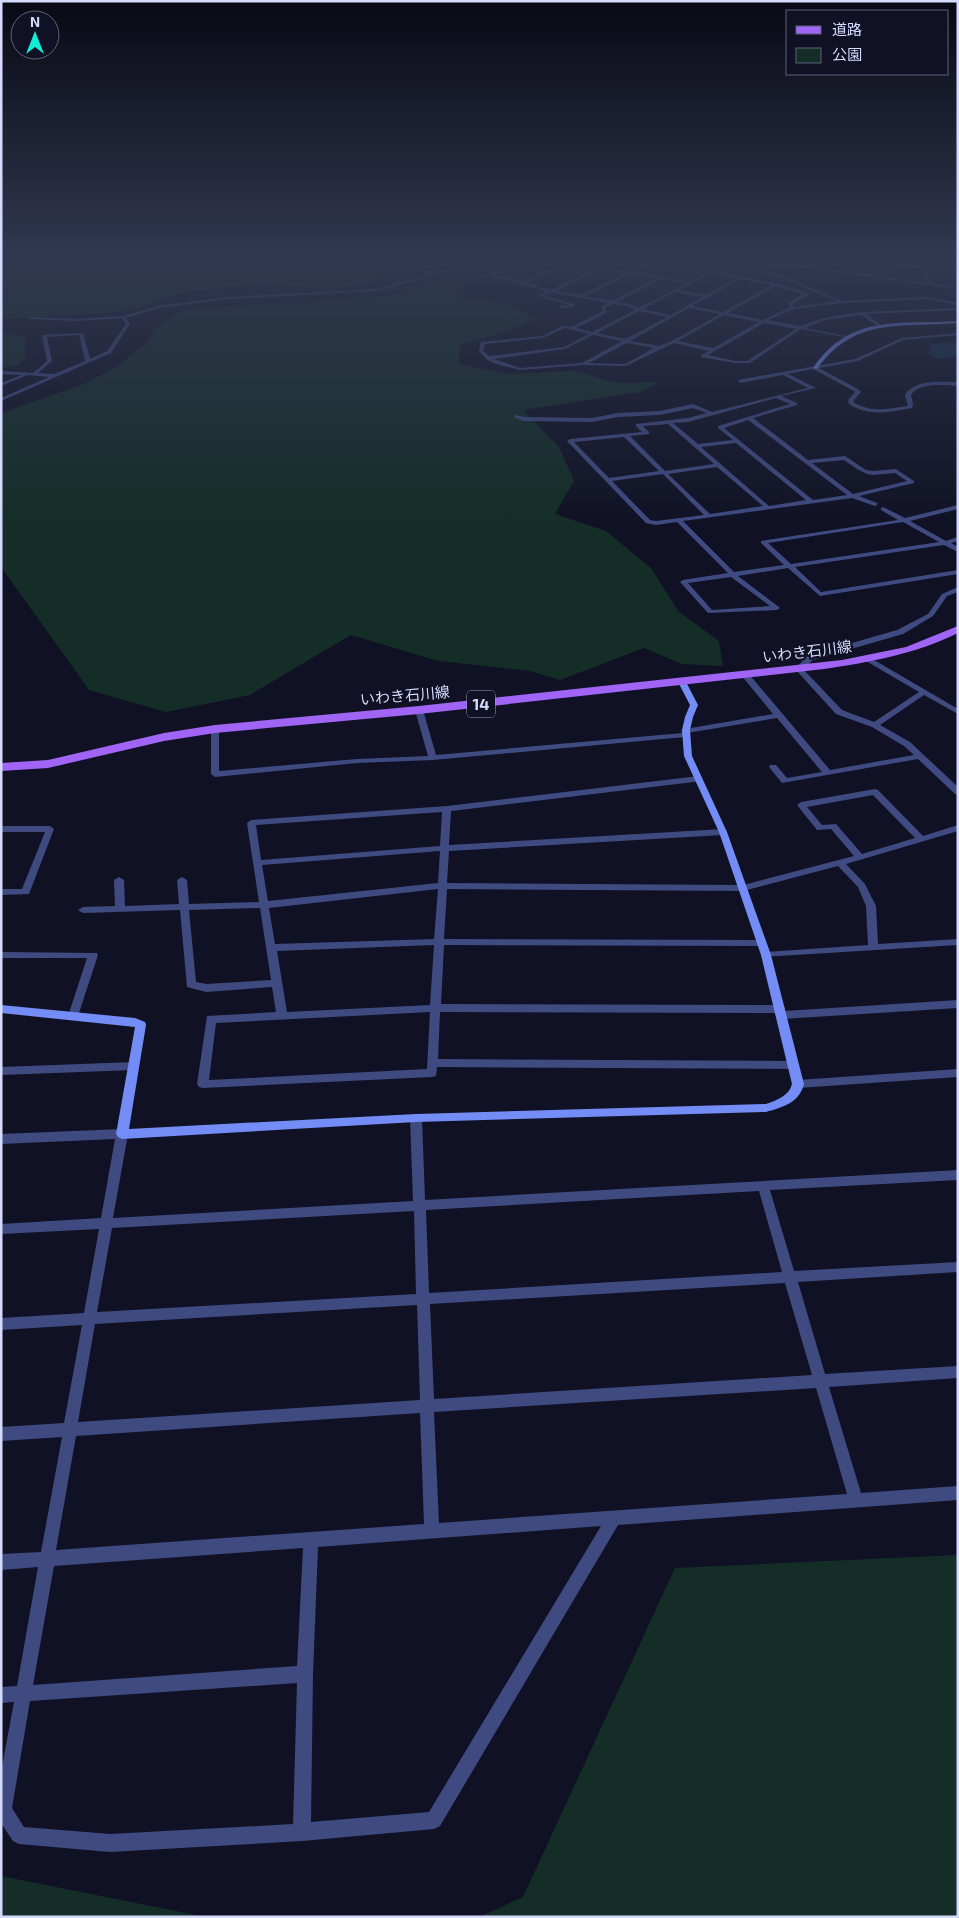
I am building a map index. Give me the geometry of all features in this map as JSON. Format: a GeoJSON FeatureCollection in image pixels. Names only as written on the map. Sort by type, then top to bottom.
{"type":"FeatureCollection","features":[{"type":"Feature","properties":{"kind":"main road","name":"いわき石川線"},"geometry":{"type":"LineString","coordinates":[[1,767],[48,764],[164,737],[215,729],[419,710],[682,682],[869,659],[930,643],[958,629]]}},
{"type":"Feature","properties":{"kind":"street"},"geometry":{"type":"LineString","coordinates":[[1,385],[31,373],[50,361],[47,347]]}},
{"type":"Feature","properties":{"kind":"street"},"geometry":{"type":"LineString","coordinates":[[84,347],[88,362]]}},
{"type":"Feature","properties":{"kind":"street"},"geometry":{"type":"LineString","coordinates":[[1,400],[88,362],[112,350],[114,347]]}},
{"type":"Feature","properties":{"kind":"street"},"geometry":{"type":"LineString","coordinates":[[482,347],[481,354],[498,363],[520,368],[556,364],[626,365],[663,347]]}},
{"type":"Feature","properties":{"kind":"street"},"geometry":{"type":"LineString","coordinates":[[488,358],[568,347]]}},
{"type":"Feature","properties":{"kind":"street"},"geometry":{"type":"LineString","coordinates":[[584,364],[616,347]]}},
{"type":"Feature","properties":{"kind":"street"},"geometry":{"type":"LineString","coordinates":[[652,347],[659,348]]}},
{"type":"Feature","properties":{"kind":"street"},"geometry":{"type":"LineString","coordinates":[[696,347],[713,350]]}},
{"type":"Feature","properties":{"kind":"street"},"geometry":{"type":"LineString","coordinates":[[719,347],[703,356],[735,362],[748,362],[772,347]]}},
{"type":"Feature","properties":{"kind":"street"},"geometry":{"type":"LineString","coordinates":[[815,368],[824,354],[835,347]]}},
{"type":"Feature","properties":{"kind":"street"},"geometry":{"type":"LineString","coordinates":[[740,381],[856,360],[886,347]]}},
{"type":"Feature","properties":{"kind":"street"},"geometry":{"type":"LineString","coordinates":[[815,368],[856,390],[858,392],[851,400],[852,404],[872,412],[910,407],[908,396],[910,392],[918,388],[938,384],[958,384]]}},
{"type":"Feature","properties":{"kind":"street"},"geometry":{"type":"LineString","coordinates":[[1,373],[31,373],[55,376]]}},
{"type":"Feature","properties":{"kind":"street"},"geometry":{"type":"LineString","coordinates":[[785,374],[813,388],[688,420],[638,425],[647,433],[570,441],[648,522],[656,523],[852,496],[912,482],[896,471],[864,473],[845,458],[808,462]]}},
{"type":"Feature","properties":{"kind":"street"},"geometry":{"type":"LineString","coordinates":[[776,396],[795,404],[720,426],[812,502]]}},
{"type":"Feature","properties":{"kind":"street"},"geometry":{"type":"LineString","coordinates":[[516,416],[524,419],[592,420],[618,415],[660,413],[694,406],[711,413]]}},
{"type":"Feature","properties":{"kind":"street"},"geometry":{"type":"LineString","coordinates":[[749,418],[852,496],[875,504]]}},
{"type":"Feature","properties":{"kind":"street"},"geometry":{"type":"LineString","coordinates":[[669,422],[768,508]]}},
{"type":"Feature","properties":{"kind":"street"},"geometry":{"type":"LineString","coordinates":[[625,436],[709,516]]}},
{"type":"Feature","properties":{"kind":"street"},"geometry":{"type":"LineString","coordinates":[[697,446],[738,441]]}},
{"type":"Feature","properties":{"kind":"street"},"geometry":{"type":"LineString","coordinates":[[608,480],[719,465]]}},
{"type":"Feature","properties":{"kind":"street"},"geometry":{"type":"LineString","coordinates":[[958,507],[906,520],[763,542],[820,594],[958,572]]}},
{"type":"Feature","properties":{"kind":"street"},"geometry":{"type":"LineString","coordinates":[[883,509],[958,550]]}},
{"type":"Feature","properties":{"kind":"street"},"geometry":{"type":"LineString","coordinates":[[678,520],[733,575],[777,608],[710,612],[683,582],[733,575],[945,543],[958,540]]}},
{"type":"Feature","properties":{"kind":"street"},"geometry":{"type":"LineString","coordinates":[[958,589],[944,595],[931,614],[900,632],[810,658],[799,669],[839,712],[875,725],[907,744],[958,792]]}},
{"type":"Feature","properties":{"kind":"street"},"geometry":{"type":"LineString","coordinates":[[869,659],[958,712]]}},
{"type":"Feature","properties":{"kind":"street"},"geometry":{"type":"LineString","coordinates":[[745,675],[828,773]]}},
{"type":"Feature","properties":{"kind":"street"},"geometry":{"type":"LineString","coordinates":[[1,1139],[416,1118],[766,1108],[784,1102],[797,1091],[798,1084],[781,1012],[762,942],[723,832],[688,756],[685,733],[688,717],[694,705],[682,682]]}},
{"type":"Feature","properties":{"kind":"street"},"geometry":{"type":"LineString","coordinates":[[875,725],[924,692]]}},
{"type":"Feature","properties":{"kind":"street"},"geometry":{"type":"LineString","coordinates":[[948,706],[958,702]]}},
{"type":"Feature","properties":{"kind":"street"},"geometry":{"type":"LineString","coordinates":[[419,710],[433,758]]}},
{"type":"Feature","properties":{"kind":"street"},"geometry":{"type":"LineString","coordinates":[[215,729],[215,774],[358,761],[433,758],[685,733],[779,715]]}},
{"type":"Feature","properties":{"kind":"street"},"geometry":{"type":"LineString","coordinates":[[773,767],[786,781],[921,756]]}},
{"type":"Feature","properties":{"kind":"street"},"geometry":{"type":"LineString","coordinates":[[282,1016],[251,823],[447,809],[700,779]]}},
{"type":"Feature","properties":{"kind":"street"},"geometry":{"type":"LineString","coordinates":[[860,857],[833,826],[820,828],[801,805],[874,792],[921,839]]}},
{"type":"Feature","properties":{"kind":"street"},"geometry":{"type":"LineString","coordinates":[[447,809],[444,848],[439,942],[435,1008],[432,1063],[432,1072],[203,1084],[211,1018],[435,1008],[781,1012],[958,1004]]}},
{"type":"Feature","properties":{"kind":"street"},"geometry":{"type":"LineString","coordinates":[[83,910],[264,904],[442,886],[743,888],[840,863],[958,828]]}},
{"type":"Feature","properties":{"kind":"street"},"geometry":{"type":"LineString","coordinates":[[1,829],[50,829],[26,892],[1,892]]}},
{"type":"Feature","properties":{"kind":"street"},"geometry":{"type":"LineString","coordinates":[[257,863],[444,848],[723,832]]}},
{"type":"Feature","properties":{"kind":"street"},"geometry":{"type":"LineString","coordinates":[[840,863],[862,886],[871,906],[872,947]]}},
{"type":"Feature","properties":{"kind":"street"},"geometry":{"type":"LineString","coordinates":[[119,880],[120,908]]}},
{"type":"Feature","properties":{"kind":"street"},"geometry":{"type":"LineString","coordinates":[[182,880],[191,984],[206,988],[277,983]]}},
{"type":"Feature","properties":{"kind":"street"},"geometry":{"type":"LineString","coordinates":[[271,948],[439,942],[762,942]]}},
{"type":"Feature","properties":{"kind":"street"},"geometry":{"type":"LineString","coordinates":[[766,955],[958,942]]}},
{"type":"Feature","properties":{"kind":"street"},"geometry":{"type":"LineString","coordinates":[[1,955],[94,955],[73,1016]]}},
{"type":"Feature","properties":{"kind":"street"},"geometry":{"type":"LineString","coordinates":[[1,1009],[135,1022],[141,1025],[3,1810],[19,1835],[110,1844],[302,1832],[434,1820],[614,1518]]}},
{"type":"Feature","properties":{"kind":"street"},"geometry":{"type":"LineString","coordinates":[[432,1063],[793,1065]]}},
{"type":"Feature","properties":{"kind":"street"},"geometry":{"type":"LineString","coordinates":[[1,1071],[134,1066]]}},
{"type":"Feature","properties":{"kind":"street"},"geometry":{"type":"LineString","coordinates":[[798,1084],[958,1073]]}},
{"type":"Feature","properties":{"kind":"street"},"geometry":{"type":"LineString","coordinates":[[416,1118],[432,1531]]}},
{"type":"Feature","properties":{"kind":"street"},"geometry":{"type":"LineString","coordinates":[[1,1229],[958,1175]]}},
{"type":"Feature","properties":{"kind":"street"},"geometry":{"type":"LineString","coordinates":[[763,1186],[856,1501]]}},
{"type":"Feature","properties":{"kind":"street"},"geometry":{"type":"LineString","coordinates":[[1,1324],[958,1267]]}},
{"type":"Feature","properties":{"kind":"street"},"geometry":{"type":"LineString","coordinates":[[1,1434],[958,1372]]}},
{"type":"Feature","properties":{"kind":"street"},"geometry":{"type":"LineString","coordinates":[[1,1562],[958,1494]]}},
{"type":"Feature","properties":{"kind":"street"},"geometry":{"type":"LineString","coordinates":[[302,1832],[305,1674],[311,1540]]}},
{"type":"Feature","properties":{"kind":"street"},"geometry":{"type":"LineString","coordinates":[[1,1695],[305,1674]]}},
{"type":"Feature","properties":{"kind":"green space"},"geometry":{"type":"Polygon","coordinates":[[[1,347],[26,347],[25,357],[19,365],[1,368],[1,347]]]}},
{"type":"Feature","properties":{"kind":"green space"},"geometry":{"type":"Polygon","coordinates":[[[143,347],[460,347],[459,364],[507,374],[574,371],[617,383],[659,382],[641,392],[523,410],[559,447],[574,481],[555,514],[606,531],[651,568],[678,611],[719,641],[723,666],[682,664],[644,648],[560,680],[530,671],[438,661],[351,635],[250,695],[166,712],[89,690],[1,567],[1,413],[84,384],[116,367],[143,347]]]}},
{"type":"Feature","properties":{"kind":"green space"},"geometry":{"type":"Polygon","coordinates":[[[958,1555],[958,1917],[479,1917],[523,1897],[675,1568],[958,1555]]]}},
{"type":"Feature","properties":{"kind":"green space"},"geometry":{"type":"Polygon","coordinates":[[[1,1876],[206,1917],[1,1917],[1,1876]]]}},
{"type":"Feature","properties":{"kind":"water"},"geometry":{"type":"Polygon","coordinates":[[[930,347],[958,347],[958,357],[937,359],[929,354],[930,347]]]}}]}
